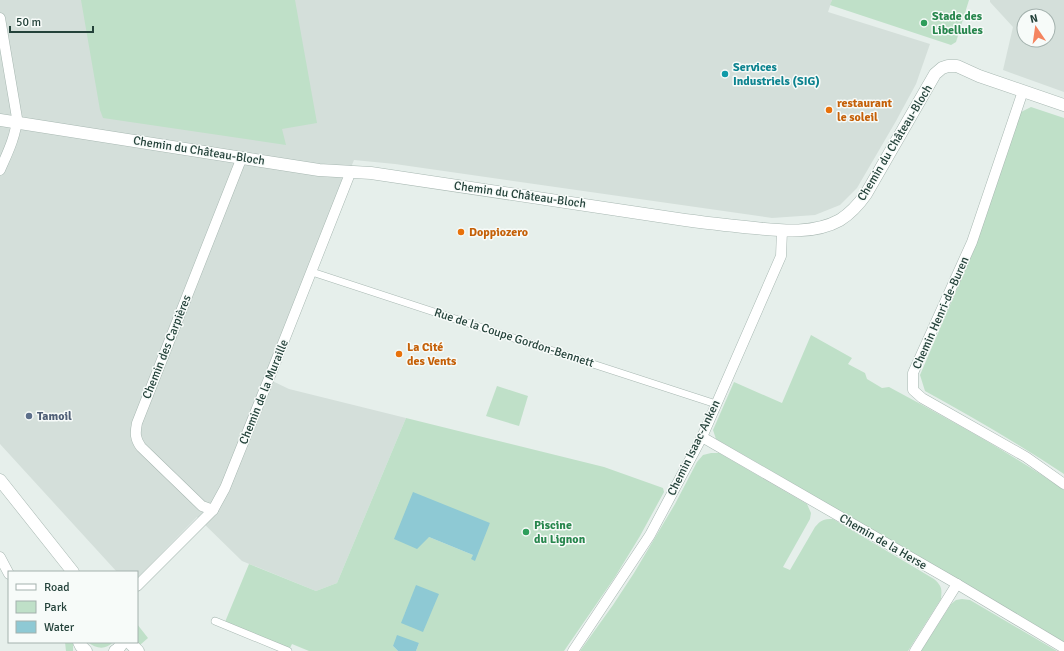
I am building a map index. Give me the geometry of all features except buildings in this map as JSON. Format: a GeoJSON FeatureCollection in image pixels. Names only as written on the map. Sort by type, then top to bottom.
{"type":"FeatureCollection","features":[{"type":"Feature","properties":{"kind":"street"},"geometry":{"type":"LineString","coordinates":[[0,18],[17,118],[12,139],[0,170]]}},
{"type":"Feature","properties":{"kind":"street","name":"Chemin du Château-Bloch"},"geometry":{"type":"LineString","coordinates":[[0,120],[319,170],[371,173],[722,225],[799,230],[823,227],[840,220],[855,207],[866,194],[935,74],[942,68],[957,66],[979,76],[1023,91]]}},
{"type":"Feature","properties":{"kind":"street"},"geometry":{"type":"LineString","coordinates":[[1023,91],[1064,105]]}},
{"type":"Feature","properties":{"kind":"street","name":"Chemin Henri-de-Buren"},"geometry":{"type":"LineString","coordinates":[[1023,91],[972,242],[913,373],[913,390],[922,398],[1026,457],[1064,484]]}},
{"type":"Feature","properties":{"kind":"street","name":"Chemin des Carpières"},"geometry":{"type":"LineString","coordinates":[[213,510],[202,506],[141,448],[136,438],[135,431],[242,157]]}},
{"type":"Feature","properties":{"kind":"street","name":"Chemin de la Muraille"},"geometry":{"type":"LineString","coordinates":[[138,585],[213,510],[225,488],[351,171]]}},
{"type":"Feature","properties":{"kind":"street","name":"Chemin Isaac-Anken"},"geometry":{"type":"LineString","coordinates":[[573,651],[650,535],[702,437],[780,256],[782,230]]}},
{"type":"Feature","properties":{"kind":"street","name":"Rue de la Coupe Gordon-Bennett"},"geometry":{"type":"LineString","coordinates":[[312,272],[716,404]]}},
{"type":"Feature","properties":{"kind":"street","name":"Chemin de la Herse"},"geometry":{"type":"LineString","coordinates":[[702,437],[958,584],[1064,648]]}},
{"type":"Feature","properties":{"kind":"street"},"geometry":{"type":"LineString","coordinates":[[0,480],[72,571]]}},
{"type":"Feature","properties":{"kind":"street"},"geometry":{"type":"LineString","coordinates":[[0,556],[8,572]]}},
{"type":"Feature","properties":{"kind":"street"},"geometry":{"type":"LineString","coordinates":[[61,556],[68,571]]}},
{"type":"Feature","properties":{"kind":"street"},"geometry":{"type":"LineString","coordinates":[[915,651],[958,584]]}},
{"type":"Feature","properties":{"kind":"street"},"geometry":{"type":"LineString","coordinates":[[215,621],[288,651]]}},
{"type":"Feature","properties":{"kind":"street"},"geometry":{"type":"LineString","coordinates":[[79,643],[86,651]]}},
{"type":"Feature","properties":{"kind":"street"},"geometry":{"type":"LineString","coordinates":[[116,651],[122,643]]}},
{"type":"Feature","properties":{"kind":"street"},"geometry":{"type":"LineString","coordinates":[[130,643],[138,651]]}},
{"type":"Feature","properties":{"kind":"shaded area"},"geometry":{"type":"Polygon","coordinates":[[[0,0],[832,0],[828,12],[930,44],[916,84],[857,188],[840,205],[815,215],[772,218],[395,164],[354,160],[264,377],[289,389],[406,418],[337,583],[316,591],[242,561],[197,517],[138,577],[138,571],[116,571],[0,444],[0,0]]]}},
{"type":"Feature","properties":{"kind":"shaded area"},"geometry":{"type":"Polygon","coordinates":[[[990,0],[1064,0],[1064,92],[1003,70],[1013,27],[990,2],[990,0]]]}},
{"type":"Feature","properties":{"kind":"green space"},"geometry":{"type":"Polygon","coordinates":[[[81,0],[295,0],[317,123],[282,129],[286,145],[103,118],[100,110],[81,0]]]}},
{"type":"Feature","properties":{"kind":"green space","name":"Stade des Libellules"},"geometry":{"type":"Polygon","coordinates":[[[832,0],[969,0],[956,42],[951,45],[830,5],[832,0]]]}},
{"type":"Feature","properties":{"kind":"green space"},"geometry":{"type":"Polygon","coordinates":[[[1031,107],[1064,118],[1064,474],[995,431],[925,391],[920,375],[975,247],[1021,112],[1031,107]]]}},
{"type":"Feature","properties":{"kind":"green space"},"geometry":{"type":"Polygon","coordinates":[[[811,335],[852,358],[848,364],[865,373],[867,379],[882,388],[889,387],[956,423],[1064,490],[1064,642],[716,439],[713,430],[734,382],[782,403],[811,335]]]}},
{"type":"Feature","properties":{"kind":"green space"},"geometry":{"type":"Polygon","coordinates":[[[497,386],[528,396],[519,426],[486,416],[497,386]]]}},
{"type":"Feature","properties":{"kind":"green space","name":"Piscine du Lignon"},"geometry":{"type":"Polygon","coordinates":[[[406,418],[604,467],[663,488],[664,492],[640,536],[615,577],[564,651],[416,651],[419,643],[393,646],[398,651],[309,651],[292,644],[290,648],[225,622],[249,564],[316,591],[337,583],[406,418]],[[490,523],[429,537],[473,555],[490,523]]]}},
{"type":"Feature","properties":{"kind":"green space"},"geometry":{"type":"Polygon","coordinates":[[[719,453],[807,504],[811,513],[810,519],[783,567],[790,570],[815,527],[822,520],[833,519],[937,581],[941,588],[941,599],[908,651],[580,651],[634,573],[675,504],[697,462],[703,455],[719,453]]]}},
{"type":"Feature","properties":{"kind":"green space"},"geometry":{"type":"Polygon","coordinates":[[[956,600],[970,600],[1057,651],[921,651],[951,604],[956,600]]]}},
{"type":"Feature","properties":{"kind":"green space"},"geometry":{"type":"Polygon","coordinates":[[[138,625],[148,638],[140,645],[138,643],[138,625]]]}},
{"type":"Feature","properties":{"kind":"green space"},"geometry":{"type":"Polygon","coordinates":[[[65,643],[72,643],[73,651],[66,651],[65,643]]]}},
{"type":"Feature","properties":{"kind":"green space"},"geometry":{"type":"Polygon","coordinates":[[[90,643],[112,643],[101,648],[90,643]]]}},
{"type":"Feature","properties":{"kind":"water"},"geometry":{"type":"Polygon","coordinates":[[[413,492],[490,523],[475,561],[471,559],[473,555],[429,537],[417,549],[394,539],[413,492]]]}},
{"type":"Feature","properties":{"kind":"water"},"geometry":{"type":"Polygon","coordinates":[[[416,585],[439,594],[423,632],[401,623],[416,585]]]}},
{"type":"Feature","properties":{"kind":"water"},"geometry":{"type":"Polygon","coordinates":[[[397,635],[419,643],[416,651],[398,651],[393,646],[397,635]]]}},
{"type":"Feature","properties":{"kind":"place","name":"Stade des Libellules"},"geometry":{"type":"Point","coordinates":[924,23]}},
{"type":"Feature","properties":{"kind":"place","name":"Services Industriels (SIG)"},"geometry":{"type":"Point","coordinates":[725,74]}},
{"type":"Feature","properties":{"kind":"place","name":"restaurant le soleil"},"geometry":{"type":"Point","coordinates":[829,110]}},
{"type":"Feature","properties":{"kind":"place","name":"Doppiozero"},"geometry":{"type":"Point","coordinates":[461,232]}},
{"type":"Feature","properties":{"kind":"place","name":"La Cité des Vents"},"geometry":{"type":"Point","coordinates":[399,354]}},
{"type":"Feature","properties":{"kind":"place","name":"Tamoil"},"geometry":{"type":"Point","coordinates":[29,416]}},
{"type":"Feature","properties":{"kind":"place","name":"Piscine du Lignon"},"geometry":{"type":"Point","coordinates":[526,532]}}]}
